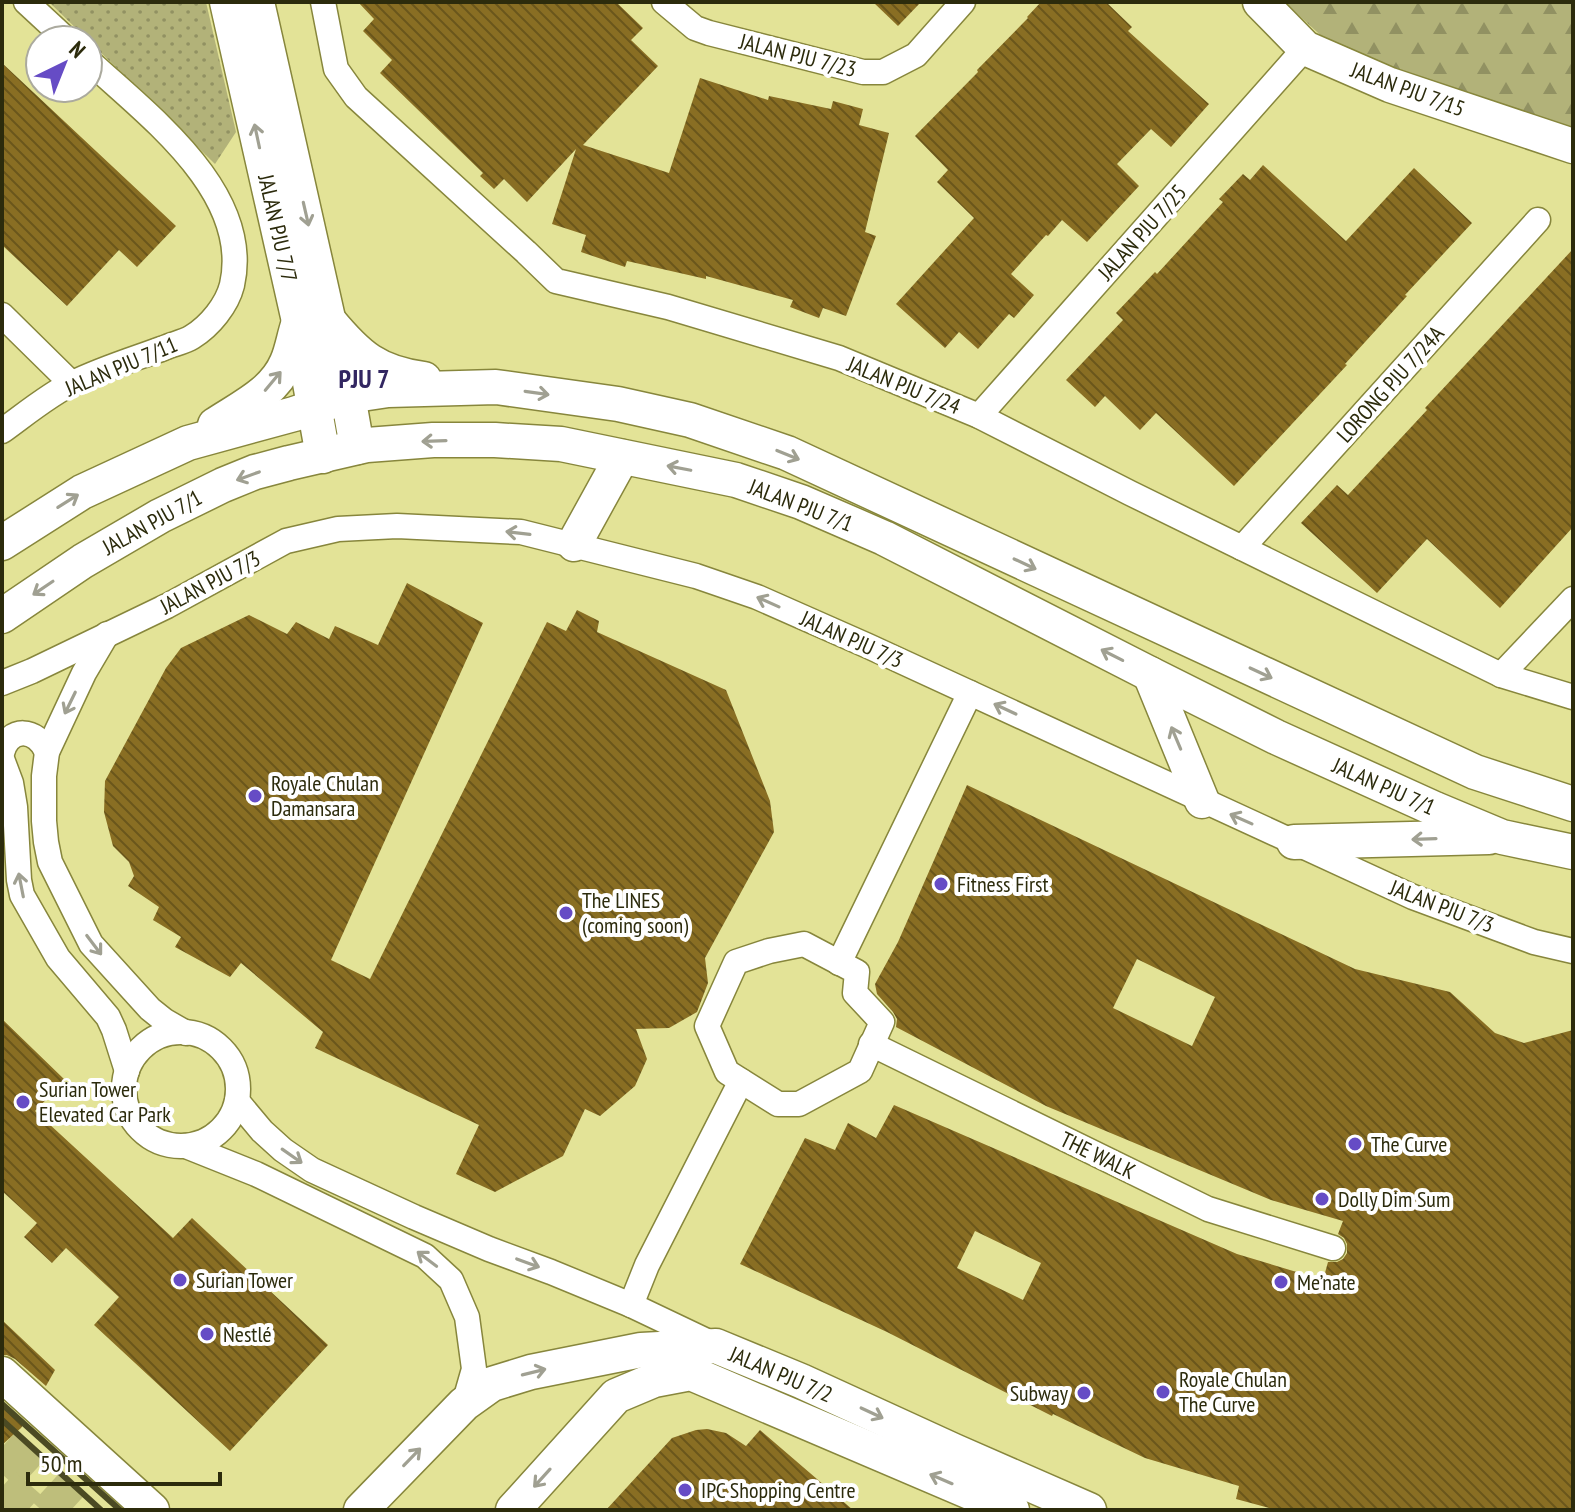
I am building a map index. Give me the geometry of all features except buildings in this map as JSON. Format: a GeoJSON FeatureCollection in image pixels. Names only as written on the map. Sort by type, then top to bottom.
{"type":"FeatureCollection","features":[{"type":"Feature","properties":{"kind":"street"},"geometry":{"type":"LineString","coordinates":[[26,2],[50,24]]}},
{"type":"Feature","properties":{"kind":"street","name":"JALAN PJU 7/7"},"geometry":{"type":"LineString","coordinates":[[227,2],[314,321],[348,396],[357,447]]}},
{"type":"Feature","properties":{"kind":"street","name":"JALAN PJU 7/7"},"geometry":{"type":"LineString","coordinates":[[257,2],[314,321],[314,407],[323,456]]}},
{"type":"Feature","properties":{"kind":"street","name":"JALAN PJU 7/24"},"geometry":{"type":"LineString","coordinates":[[323,2],[336,69],[356,97],[556,281],[668,307],[839,358],[979,416],[1501,675],[1573,697]]}},
{"type":"Feature","properties":{"kind":"street","name":"JALAN PJU 7/23"},"geometry":{"type":"LineString","coordinates":[[664,2],[695,28],[709,33],[863,72],[883,72],[916,55],[963,2]]}},
{"type":"Feature","properties":{"kind":"street","name":"JALAN PJU 7/15"},"geometry":{"type":"LineString","coordinates":[[1260,2],[1305,48],[1390,85],[1573,146]]}},
{"type":"Feature","properties":{"kind":"street","name":"JALAN PJU 7/25"},"geometry":{"type":"LineString","coordinates":[[979,416],[1305,48]]}},
{"type":"Feature","properties":{"kind":"street","name":"JALAN PJU 7/11"},"geometry":{"type":"LineString","coordinates":[[2,431],[71,383],[192,337],[229,298],[235,270],[233,239],[220,204],[203,174],[169,135],[104,75]]}},
{"type":"Feature","properties":{"kind":"street","name":"LORONG PJU 7/24A"},"geometry":{"type":"LineString","coordinates":[[1242,548],[1538,220]]}},
{"type":"Feature","properties":{"kind":"street"},"geometry":{"type":"LineString","coordinates":[[2,315],[71,383]]}},
{"type":"Feature","properties":{"kind":"street"},"geometry":{"type":"LineString","coordinates":[[188,443],[260,396],[276,381],[314,321],[383,370],[411,377],[496,387]]}},
{"type":"Feature","properties":{"kind":"street","name":"JALAN PJU 7/1"},"geometry":{"type":"LineString","coordinates":[[2,543],[82,492],[188,443],[348,396],[388,390],[496,387],[618,404],[690,420],[787,453],[1475,772],[1573,804]]}},
{"type":"Feature","properties":{"kind":"street","name":"JALAN PJU 7/1"},"geometry":{"type":"LineString","coordinates":[[2,616],[83,561],[192,500],[255,472],[357,447],[433,440],[561,444],[736,480],[801,502],[884,538],[1276,737],[1502,837],[1573,852]]}},
{"type":"Feature","properties":{"kind":"street"},"geometry":{"type":"LineString","coordinates":[[574,544],[622,457]]}},
{"type":"Feature","properties":{"kind":"street","name":"JALAN PJU 7/3"},"geometry":{"type":"LineString","coordinates":[[2,683],[167,606],[286,541],[338,529],[397,526],[521,532],[696,576],[757,597],[1413,897],[1534,942],[1573,951]]}},
{"type":"Feature","properties":{"kind":"street"},"geometry":{"type":"LineString","coordinates":[[1501,675],[1573,599]]}},
{"type":"Feature","properties":{"kind":"street"},"geometry":{"type":"LineString","coordinates":[[107,634],[84,673],[47,752],[44,776],[46,842],[50,862],[91,944],[150,1009],[186,1033]]}},
{"type":"Feature","properties":{"kind":"street"},"geometry":{"type":"LineString","coordinates":[[1150,674],[1202,801]]}},
{"type":"Feature","properties":{"kind":"street"},"geometry":{"type":"LineString","coordinates":[[839,963],[970,693]]}},
{"type":"Feature","properties":{"kind":"street"},"geometry":{"type":"LineString","coordinates":[[47,752],[36,736],[26,733],[8,739],[3,748],[2,756],[15,807],[22,895],[58,958],[108,1017],[127,1071]]}},
{"type":"Feature","properties":{"kind":"street"},"geometry":{"type":"LineString","coordinates":[[1294,842],[1502,837]]}},
{"type":"Feature","properties":{"kind":"street"},"geometry":{"type":"LineString","coordinates":[[804,944],[839,963],[857,972],[855,993],[882,1022],[860,1071],[799,1104],[778,1104],[727,1072],[707,1026],[736,962],[804,944]]}},
{"type":"Feature","properties":{"kind":"street"},"geometry":{"type":"LineString","coordinates":[[186,1146],[204,1142],[219,1132],[231,1118],[237,1101],[238,1082],[232,1064],[221,1048],[205,1037],[186,1033],[167,1034],[150,1042],[136,1054],[127,1071],[124,1089],[136,1124],[150,1137],[167,1144],[186,1146],[256,1174],[425,1256],[451,1280],[467,1317],[474,1369],[464,1404]]}},
{"type":"Feature","properties":{"kind":"street","name":"THE WALK"},"geometry":{"type":"LineString","coordinates":[[871,1044],[1208,1209],[1333,1248]]}},
{"type":"Feature","properties":{"kind":"street"},"geometry":{"type":"LineString","coordinates":[[631,1305],[647,1265],[741,1081]]}},
{"type":"Feature","properties":{"kind":"street"},"geometry":{"type":"LineString","coordinates":[[237,1101],[262,1131],[312,1170],[451,1233],[631,1305],[716,1346]]}},
{"type":"Feature","properties":{"kind":"street","name":"JALAN PJU 7/2"},"geometry":{"type":"LineString","coordinates":[[361,1510],[464,1404],[492,1384],[531,1372],[641,1350],[716,1346],[1089,1510]]}},
{"type":"Feature","properties":{"kind":"street","name":"JALAN PJU 7/2"},"geometry":{"type":"LineString","coordinates":[[513,1510],[616,1396],[654,1380],[691,1373],[1012,1510]]}},
{"type":"Feature","properties":{"kind":"street"},"geometry":{"type":"LineString","coordinates":[[2,1374],[152,1510]]}},
{"type":"Feature","properties":{"kind":"green space"},"geometry":{"type":"Polygon","coordinates":[[[49,2],[206,2],[236,132],[215,164],[104,56],[104,24],[72,24],[49,2]]]}},
{"type":"Feature","properties":{"kind":"green space"},"geometry":{"type":"Polygon","coordinates":[[[1284,2],[1573,2],[1573,133],[1349,55],[1328,42],[1284,2]]]}},
{"type":"Feature","properties":{"kind":"tunnel"},"geometry":{"type":"LineString","coordinates":[[2,1447],[71,1510]]}},
{"type":"Feature","properties":{"kind":"tunnel"},"geometry":{"type":"LineString","coordinates":[[2,1487],[28,1510]]}},
{"type":"Feature","properties":{"kind":"railway"},"geometry":{"type":"LineString","coordinates":[[2,1404],[120,1510]]}},
{"type":"Feature","properties":{"kind":"railway"},"geometry":{"type":"LineString","coordinates":[[2,1420],[101,1510]]}},
{"type":"Feature","properties":{"kind":"place","name":"Royale Chulan Damansara"},"geometry":{"type":"Point","coordinates":[255,796]}},
{"type":"Feature","properties":{"kind":"place","name":"Fitness First"},"geometry":{"type":"Point","coordinates":[941,884]}},
{"type":"Feature","properties":{"kind":"place","name":"The LINES (coming soon)"},"geometry":{"type":"Point","coordinates":[566,913]}},
{"type":"Feature","properties":{"kind":"place","name":"Surian Tower Elevated Car Park"},"geometry":{"type":"Point","coordinates":[23,1102]}},
{"type":"Feature","properties":{"kind":"place","name":"The Curve"},"geometry":{"type":"Point","coordinates":[1355,1144]}},
{"type":"Feature","properties":{"kind":"place","name":"Dolly Dim Sum"},"geometry":{"type":"Point","coordinates":[1322,1199]}},
{"type":"Feature","properties":{"kind":"place","name":"Surian Tower"},"geometry":{"type":"Point","coordinates":[180,1280]}},
{"type":"Feature","properties":{"kind":"place","name":"Me’nate"},"geometry":{"type":"Point","coordinates":[1281,1282]}},
{"type":"Feature","properties":{"kind":"place","name":"Nestlé"},"geometry":{"type":"Point","coordinates":[207,1334]}},
{"type":"Feature","properties":{"kind":"place","name":"Royale Chulan The Curve"},"geometry":{"type":"Point","coordinates":[1163,1392]}},
{"type":"Feature","properties":{"kind":"place","name":"Subway"},"geometry":{"type":"Point","coordinates":[1084,1393]}},
{"type":"Feature","properties":{"kind":"place","name":"IPC Shopping Centre"},"geometry":{"type":"Point","coordinates":[685,1490]}},
{"type":"Feature","properties":{"kind":"district","name":"PJU 7"},"geometry":{"type":"Point","coordinates":[364,378]}}]}
